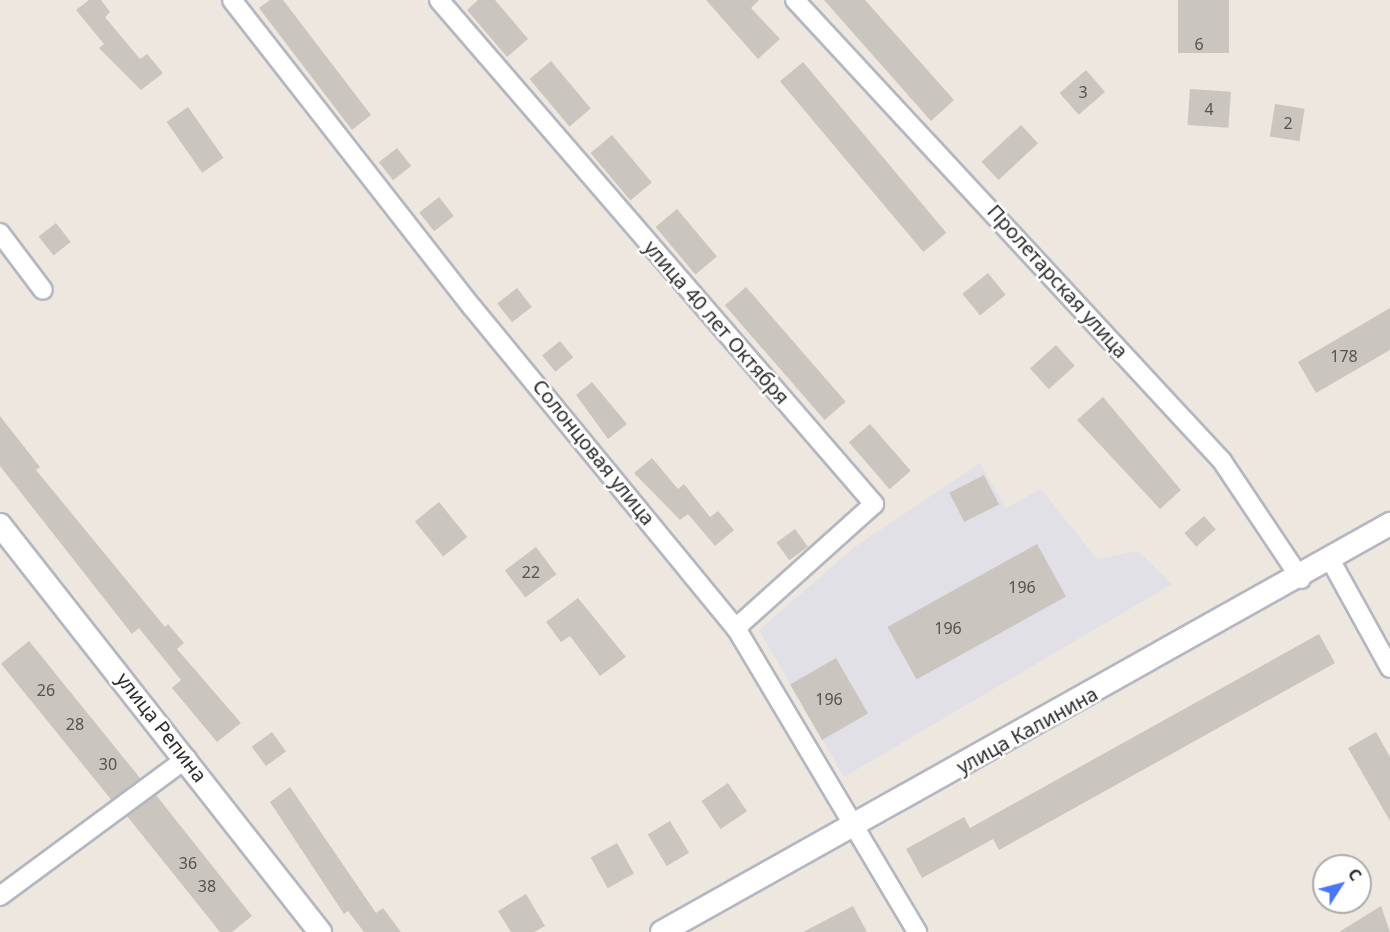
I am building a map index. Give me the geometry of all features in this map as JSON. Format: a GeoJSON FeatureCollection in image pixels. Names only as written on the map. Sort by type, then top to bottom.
{"type":"FeatureCollection","features":[{"type":"Feature","properties":{"kind":"street","name":"Солонцовая улица"},"geometry":{"type":"LineString","coordinates":[[232,0],[472,307],[736,628],[917,932]]}},
{"type":"Feature","properties":{"kind":"street","name":"улица 40 лет Октября"},"geometry":{"type":"LineString","coordinates":[[439,0],[874,504],[736,628]]}},
{"type":"Feature","properties":{"kind":"street","name":"Пролетарская улица"},"geometry":{"type":"LineString","coordinates":[[795,0],[1222,461],[1301,579]]}},
{"type":"Feature","properties":{"kind":"street"},"geometry":{"type":"LineString","coordinates":[[0,233],[44,290]]}},
{"type":"Feature","properties":{"kind":"street","name":"улица Калинина"},"geometry":{"type":"LineString","coordinates":[[662,932],[1301,579],[1390,524]]}},
{"type":"Feature","properties":{"kind":"street","name":"улица Репина"},"geometry":{"type":"LineString","coordinates":[[0,525],[187,758],[320,932]]}},
{"type":"Feature","properties":{"kind":"street"},"geometry":{"type":"LineString","coordinates":[[1330,561],[1390,668]]}},
{"type":"Feature","properties":{"kind":"street"},"geometry":{"type":"LineString","coordinates":[[0,896],[187,758]]}},
{"type":"Feature","properties":{"kind":"shaded area"},"geometry":{"type":"Polygon","coordinates":[[[980,463],[1006,508],[1041,489],[1097,559],[1138,551],[1172,584],[844,777],[759,630],[856,546],[980,463]]]}},
{"type":"Feature","properties":{"kind":"building"},"geometry":{"type":"Polygon","coordinates":[[[89,0],[101,0],[110,12],[105,17],[140,59],[147,54],[163,73],[141,90],[99,48],[104,44],[76,10],[89,0]]]}},
{"type":"Feature","properties":{"kind":"building"},"geometry":{"type":"Polygon","coordinates":[[[270,0],[283,0],[371,115],[352,130],[259,8],[270,0]]]}},
{"type":"Feature","properties":{"kind":"building"},"geometry":{"type":"Polygon","coordinates":[[[478,0],[495,0],[528,39],[507,57],[467,10],[478,0]]]}},
{"type":"Feature","properties":{"kind":"building"},"geometry":{"type":"Polygon","coordinates":[[[706,0],[759,0],[751,8],[780,39],[758,59],[706,0]]]}},
{"type":"Feature","properties":{"kind":"building"},"geometry":{"type":"Polygon","coordinates":[[[824,0],[865,0],[954,100],[931,121],[824,0]]]}},
{"type":"Feature","properties":{"kind":"building"},"geometry":{"type":"Polygon","coordinates":[[[1178,0],[1229,0],[1229,53],[1178,53],[1178,0]]]}},
{"type":"Feature","properties":{"kind":"building"},"geometry":{"type":"Polygon","coordinates":[[[551,61],[591,108],[569,126],[530,79],[551,61]]]}},
{"type":"Feature","properties":{"kind":"building"},"geometry":{"type":"Polygon","coordinates":[[[803,62],[946,233],[923,252],[780,81],[803,62]]]}},
{"type":"Feature","properties":{"kind":"building"},"geometry":{"type":"Polygon","coordinates":[[[1086,70],[1105,92],[1079,115],[1060,93],[1086,70]]]}},
{"type":"Feature","properties":{"kind":"building"},"geometry":{"type":"Polygon","coordinates":[[[1190,89],[1231,92],[1228,128],[1187,125],[1190,89]]]}},
{"type":"Feature","properties":{"kind":"building"},"geometry":{"type":"Polygon","coordinates":[[[1275,104],[1305,109],[1299,141],[1270,137],[1275,104]]]}},
{"type":"Feature","properties":{"kind":"building"},"geometry":{"type":"Polygon","coordinates":[[[188,107],[224,158],[202,173],[167,122],[188,107]]]}},
{"type":"Feature","properties":{"kind":"building"},"geometry":{"type":"Polygon","coordinates":[[[1021,125],[1038,143],[999,180],[982,162],[1021,125]]]}},
{"type":"Feature","properties":{"kind":"building"},"geometry":{"type":"Polygon","coordinates":[[[612,135],[652,182],[630,200],[591,153],[612,135]]]}},
{"type":"Feature","properties":{"kind":"building"},"geometry":{"type":"Polygon","coordinates":[[[397,148],[411,166],[393,180],[379,162],[397,148]]]}},
{"type":"Feature","properties":{"kind":"building"},"geometry":{"type":"Polygon","coordinates":[[[439,197],[454,216],[434,231],[419,212],[439,197]]]}},
{"type":"Feature","properties":{"kind":"building"},"geometry":{"type":"Polygon","coordinates":[[[677,209],[717,256],[695,274],[656,227],[677,209]]]}},
{"type":"Feature","properties":{"kind":"building"},"geometry":{"type":"Polygon","coordinates":[[[56,223],[71,242],[53,255],[39,237],[56,223]]]}},
{"type":"Feature","properties":{"kind":"building"},"geometry":{"type":"Polygon","coordinates":[[[988,273],[1006,295],[980,316],[962,294],[988,273]]]}},
{"type":"Feature","properties":{"kind":"building"},"geometry":{"type":"Polygon","coordinates":[[[746,287],[846,402],[825,420],[725,305],[746,287]]]}},
{"type":"Feature","properties":{"kind":"building"},"geometry":{"type":"Polygon","coordinates":[[[517,288],[532,307],[512,322],[497,303],[517,288]]]}},
{"type":"Feature","properties":{"kind":"building"},"geometry":{"type":"Polygon","coordinates":[[[1390,308],[1390,350],[1316,393],[1298,362],[1390,308]]]}},
{"type":"Feature","properties":{"kind":"building"},"geometry":{"type":"Polygon","coordinates":[[[560,341],[573,357],[555,372],[542,355],[560,341]]]}},
{"type":"Feature","properties":{"kind":"building"},"geometry":{"type":"Polygon","coordinates":[[[1056,345],[1075,366],[1049,389],[1030,368],[1056,345]]]}},
{"type":"Feature","properties":{"kind":"building"},"geometry":{"type":"Polygon","coordinates":[[[592,382],[627,424],[608,439],[576,395],[592,382]]]}},
{"type":"Feature","properties":{"kind":"building"},"geometry":{"type":"Polygon","coordinates":[[[1103,397],[1181,490],[1160,509],[1077,420],[1103,397]]]}},
{"type":"Feature","properties":{"kind":"building"},"geometry":{"type":"Polygon","coordinates":[[[0,416],[40,467],[36,470],[165,627],[168,624],[184,643],[177,649],[241,723],[217,742],[172,688],[181,680],[139,628],[132,634],[0,466],[0,416]]]}},
{"type":"Feature","properties":{"kind":"building"},"geometry":{"type":"Polygon","coordinates":[[[870,424],[911,471],[890,489],[849,442],[870,424]]]}},
{"type":"Feature","properties":{"kind":"building"},"geometry":{"type":"Polygon","coordinates":[[[652,458],[678,489],[684,484],[710,517],[718,511],[734,530],[715,546],[688,514],[680,520],[634,473],[652,458]]]}},
{"type":"Feature","properties":{"kind":"building"},"geometry":{"type":"Polygon","coordinates":[[[984,475],[999,504],[964,522],[949,493],[984,475]]]}},
{"type":"Feature","properties":{"kind":"building"},"geometry":{"type":"Polygon","coordinates":[[[439,502],[467,537],[443,556],[415,522],[439,502]]]}},
{"type":"Feature","properties":{"kind":"building"},"geometry":{"type":"Polygon","coordinates":[[[1204,516],[1216,530],[1196,547],[1184,533],[1204,516]]]}},
{"type":"Feature","properties":{"kind":"building"},"geometry":{"type":"Polygon","coordinates":[[[795,529],[808,547],[789,560],[776,543],[795,529]]]}},
{"type":"Feature","properties":{"kind":"building"},"geometry":{"type":"Polygon","coordinates":[[[1037,544],[1066,596],[917,679],[887,627],[1037,544]]]}},
{"type":"Feature","properties":{"kind":"building"},"geometry":{"type":"Polygon","coordinates":[[[536,547],[556,574],[525,598],[505,570],[536,547]]]}},
{"type":"Feature","properties":{"kind":"building"},"geometry":{"type":"Polygon","coordinates":[[[578,598],[626,657],[600,676],[570,636],[561,642],[546,622],[578,598]]]}},
{"type":"Feature","properties":{"kind":"building"},"geometry":{"type":"Polygon","coordinates":[[[1319,634],[1335,663],[999,850],[993,839],[922,878],[906,849],[964,817],[970,828],[1319,634]]]}},
{"type":"Feature","properties":{"kind":"building"},"geometry":{"type":"Polygon","coordinates":[[[29,641],[140,779],[112,801],[1,664],[29,641]]]}},
{"type":"Feature","properties":{"kind":"building"},"geometry":{"type":"Polygon","coordinates":[[[836,658],[868,713],[822,740],[790,684],[836,658]]]}},
{"type":"Feature","properties":{"kind":"building"},"geometry":{"type":"Polygon","coordinates":[[[272,732],[286,751],[266,766],[252,747],[272,732]]]}},
{"type":"Feature","properties":{"kind":"building"},"geometry":{"type":"Polygon","coordinates":[[[1376,732],[1390,757],[1390,821],[1348,748],[1376,732]]]}},
{"type":"Feature","properties":{"kind":"building"},"geometry":{"type":"Polygon","coordinates":[[[728,783],[747,811],[720,829],[701,801],[728,783]]]}},
{"type":"Feature","properties":{"kind":"building"},"geometry":{"type":"Polygon","coordinates":[[[290,787],[376,913],[383,908],[401,932],[364,932],[348,911],[344,914],[270,802],[290,787]]]}},
{"type":"Feature","properties":{"kind":"building"},"geometry":{"type":"Polygon","coordinates":[[[156,795],[252,916],[232,932],[220,932],[127,816],[156,795]]]}},
{"type":"Feature","properties":{"kind":"building"},"geometry":{"type":"Polygon","coordinates":[[[670,821],[689,853],[667,866],[648,834],[670,821]]]}},
{"type":"Feature","properties":{"kind":"building"},"geometry":{"type":"Polygon","coordinates":[[[617,843],[634,874],[608,888],[591,858],[617,843]]]}},
{"type":"Feature","properties":{"kind":"building"},"geometry":{"type":"Polygon","coordinates":[[[526,894],[545,926],[534,932],[511,932],[498,911],[526,894]]]}},
{"type":"Feature","properties":{"kind":"building"},"geometry":{"type":"Polygon","coordinates":[[[853,906],[867,932],[803,932],[853,906]]]}},
{"type":"Feature","properties":{"kind":"building"},"geometry":{"type":"Polygon","coordinates":[[[1381,906],[1390,932],[1339,932],[1368,914],[1372,914],[1372,912],[1381,906]]]}}]}
